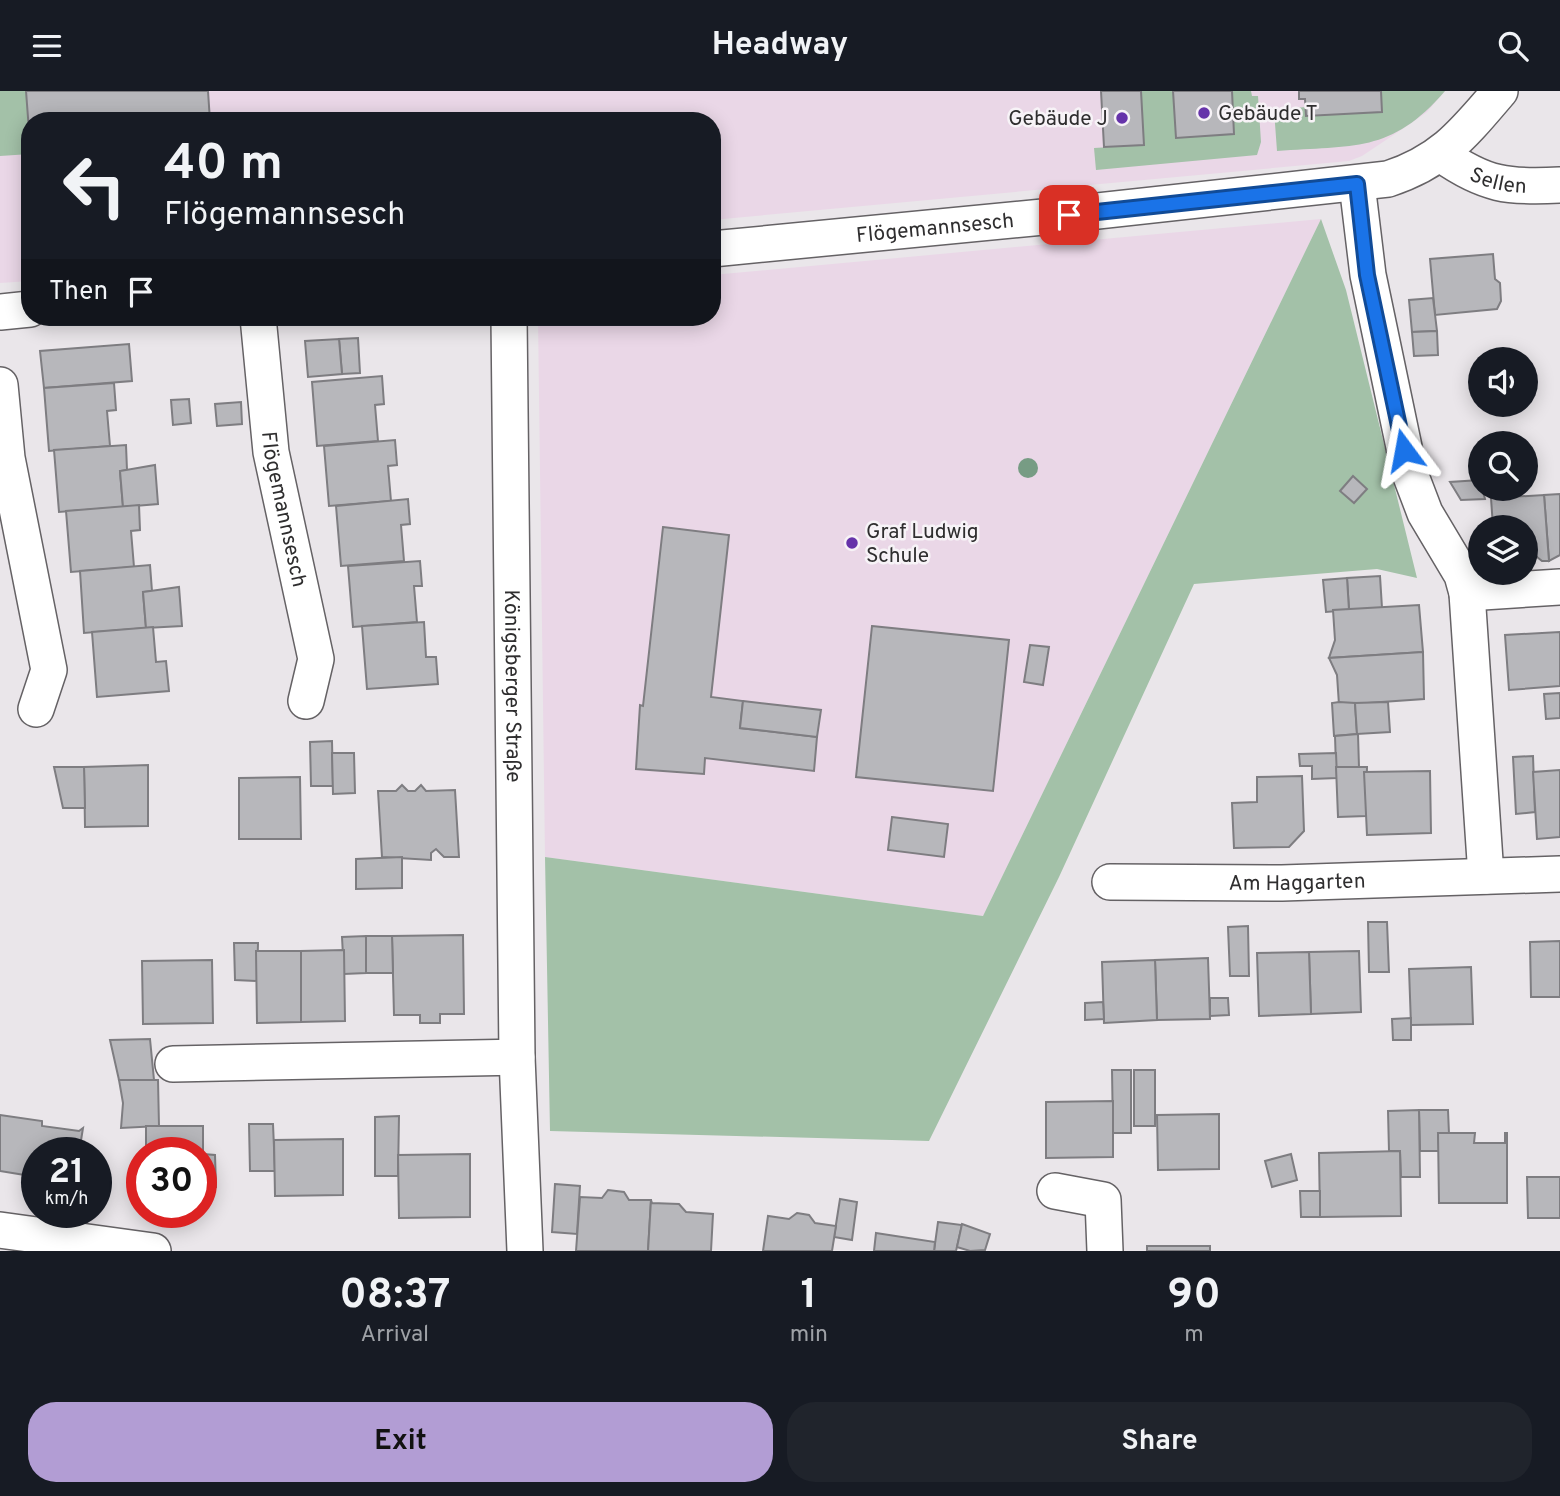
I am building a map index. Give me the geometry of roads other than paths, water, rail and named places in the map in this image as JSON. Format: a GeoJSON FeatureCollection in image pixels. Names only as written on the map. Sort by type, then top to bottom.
{"type":"FeatureCollection","features":[{"type":"Feature","properties":{"kind":"street","name":"Flögemannsesch"},"geometry":{"type":"LineString","coordinates":[[721,248],[1357,184],[1410,172],[1442,155],[1500,91]]}},
{"type":"Feature","properties":{"kind":"street","name":"Sellen"},"geometry":{"type":"LineString","coordinates":[[1442,155],[1475,176],[1505,186],[1560,185]]}},
{"type":"Feature","properties":{"kind":"street"},"geometry":{"type":"LineString","coordinates":[[1357,184],[1367,275],[1409,471],[1425,513],[1462,575],[1467,593],[1486,876]]}},
{"type":"Feature","properties":{"kind":"street"},"geometry":{"type":"LineString","coordinates":[[0,311],[21,310]]}},
{"type":"Feature","properties":{"kind":"street","name":"Flögemannsesch"},"geometry":{"type":"LineString","coordinates":[[259,326],[271,452],[316,659],[306,701]]}},
{"type":"Feature","properties":{"kind":"street","name":"Königsberger Straße"},"geometry":{"type":"LineString","coordinates":[[509,326],[517,1057],[525,1251]]}},
{"type":"Feature","properties":{"kind":"street"},"geometry":{"type":"LineString","coordinates":[[0,385],[7,458],[49,670],[36,709]]}},
{"type":"Feature","properties":{"kind":"street"},"geometry":{"type":"LineString","coordinates":[[1467,593],[1560,587]]}},
{"type":"Feature","properties":{"kind":"street","name":"Am Haggarten"},"geometry":{"type":"LineString","coordinates":[[1110,881],[1282,883],[1560,874]]}},
{"type":"Feature","properties":{"kind":"street"},"geometry":{"type":"LineString","coordinates":[[173,1064],[517,1057]]}},
{"type":"Feature","properties":{"kind":"street"},"geometry":{"type":"LineString","coordinates":[[1055,1191],[1103,1200],[1105,1251]]}},
{"type":"Feature","properties":{"kind":"street"},"geometry":{"type":"LineString","coordinates":[[0,1230],[153,1251]]}},
{"type":"Feature","properties":{"kind":"place","name":"Gebäude T"},"geometry":{"type":"Point","coordinates":[1204,113]}},
{"type":"Feature","properties":{"kind":"place","name":"Gebäude J"},"geometry":{"type":"Point","coordinates":[1122,118]}},
{"type":"Feature","properties":{"kind":"place","name":"Graf Ludwig Schule"},"geometry":{"type":"Point","coordinates":[852,543]}}]}
